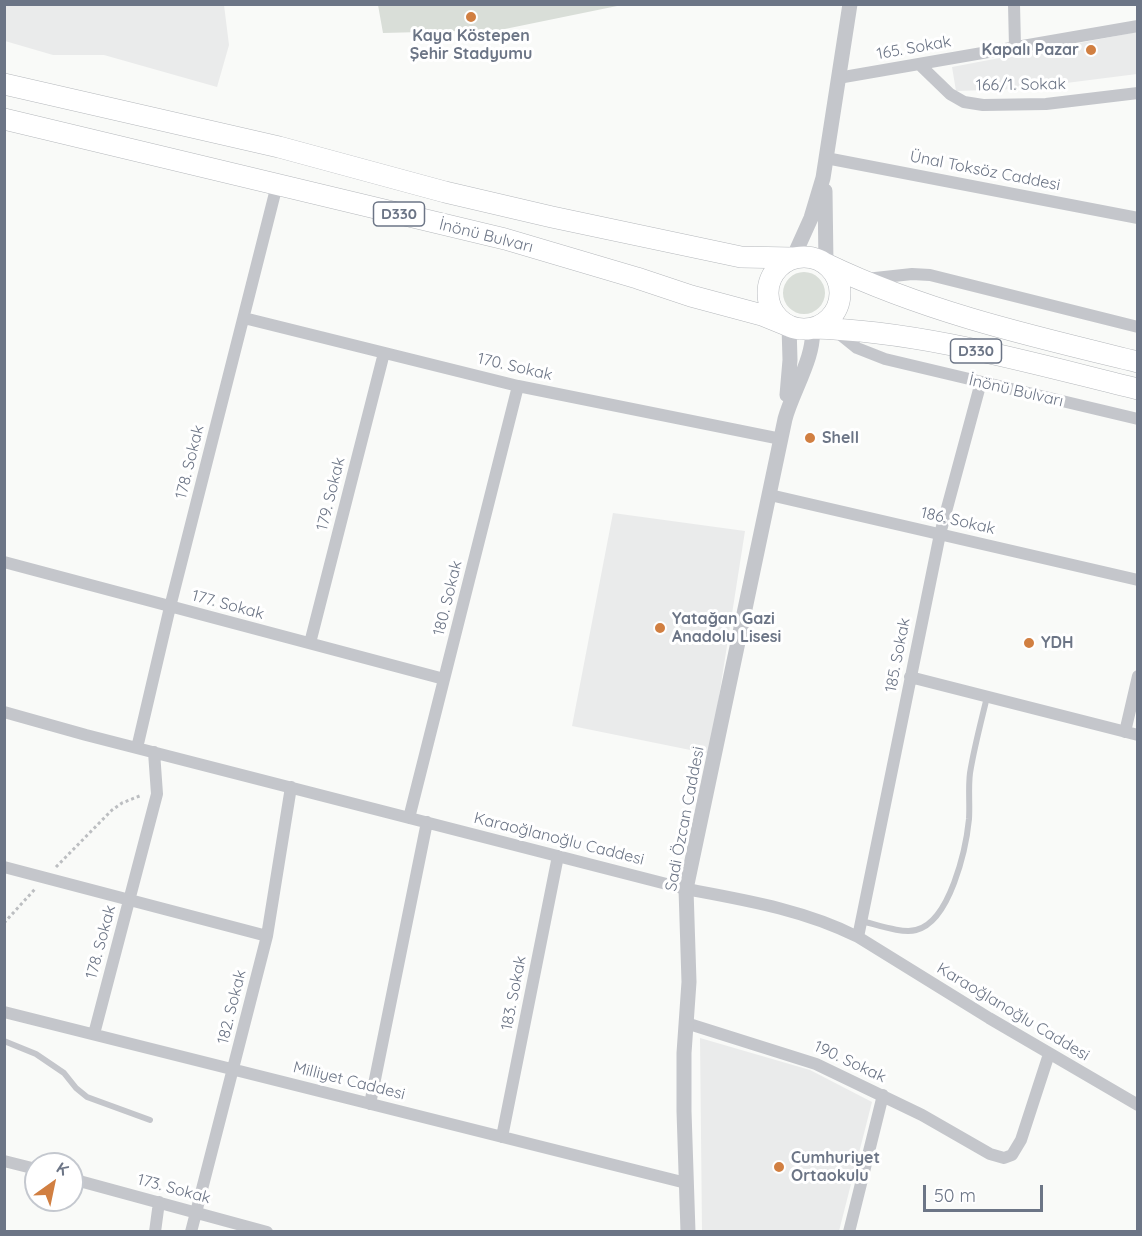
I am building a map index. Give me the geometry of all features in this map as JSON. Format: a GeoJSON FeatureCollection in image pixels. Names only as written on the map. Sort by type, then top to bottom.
{"type":"FeatureCollection","features":[{"type":"Feature","properties":{"kind":"highway","name":"İnönü Bulvarı"},"geometry":{"type":"LineString","coordinates":[[4,84],[279,147],[445,192],[552,217],[741,256],[793,258]]}},
{"type":"Feature","properties":{"kind":"highway","name":"İnönü Bulvarı"},"geometry":{"type":"LineString","coordinates":[[4,119],[505,239],[691,296],[762,315],[789,326]]}},
{"type":"Feature","properties":{"kind":"highway"},"geometry":{"type":"LineString","coordinates":[[793,258],[816,259],[826,264],[834,273],[839,284],[838,306],[831,316],[822,324],[800,329],[780,320],[773,311],[768,291],[775,270],[793,258]]}},
{"type":"Feature","properties":{"kind":"highway","name":"D330"},"geometry":{"type":"LineString","coordinates":[[826,264],[859,280],[963,318],[1137,362]]}},
{"type":"Feature","properties":{"kind":"highway","name":"İnönü Bulvarı"},"geometry":{"type":"LineString","coordinates":[[812,328],[894,335],[961,348],[1137,389]]}},
{"type":"Feature","properties":{"kind":"street"},"geometry":{"type":"LineString","coordinates":[[793,258],[811,218],[826,158],[850,4]]}},
{"type":"Feature","properties":{"kind":"street"},"geometry":{"type":"LineString","coordinates":[[1014,4],[1016,47]]}},
{"type":"Feature","properties":{"kind":"street","name":"165. Sokak"},"geometry":{"type":"LineString","coordinates":[[838,78],[1137,26]]}},
{"type":"Feature","properties":{"kind":"street","name":"166/1. Sokak"},"geometry":{"type":"LineString","coordinates":[[919,64],[950,94],[964,102],[983,105],[1046,104],[1137,93]]}},
{"type":"Feature","properties":{"kind":"street"},"geometry":{"type":"LineString","coordinates":[[826,158],[824,202],[826,264]]}},
{"type":"Feature","properties":{"kind":"street","name":"Ünal Toksöz Caddesi"},"geometry":{"type":"LineString","coordinates":[[826,158],[1137,218]]}},
{"type":"Feature","properties":{"kind":"street","name":"178. Sokak"},"geometry":{"type":"LineString","coordinates":[[137,748],[170,607],[277,185]]}},
{"type":"Feature","properties":{"kind":"street"},"geometry":{"type":"LineString","coordinates":[[859,280],[904,275],[930,275],[1137,327]]}},
{"type":"Feature","properties":{"kind":"street","name":"170. Sokak"},"geometry":{"type":"LineString","coordinates":[[244,318],[518,386],[781,439]]}},
{"type":"Feature","properties":{"kind":"street","name":"Sadi Özcan Caddesi"},"geometry":{"type":"LineString","coordinates":[[785,419],[790,360],[789,326]]}},
{"type":"Feature","properties":{"kind":"street","name":"Sadi Özcan Caddesi"},"geometry":{"type":"LineString","coordinates":[[688,1232],[684,1099],[689,982],[687,889],[785,419],[810,354],[812,328]]}},
{"type":"Feature","properties":{"kind":"street","name":"İnönü Bulvarı"},"geometry":{"type":"LineString","coordinates":[[833,329],[857,348],[893,362],[1137,419]]}},
{"type":"Feature","properties":{"kind":"street","name":"179. Sokak"},"geometry":{"type":"LineString","coordinates":[[310,643],[384,352]]}},
{"type":"Feature","properties":{"kind":"street","name":"185. Sokak"},"geometry":{"type":"LineString","coordinates":[[858,937],[940,534],[981,382]]}},
{"type":"Feature","properties":{"kind":"street","name":"180. Sokak"},"geometry":{"type":"LineString","coordinates":[[409,818],[518,386]]}},
{"type":"Feature","properties":{"kind":"street","name":"186. Sokak"},"geometry":{"type":"LineString","coordinates":[[770,495],[1137,580]]}},
{"type":"Feature","properties":{"kind":"street","name":"177. Sokak"},"geometry":{"type":"LineString","coordinates":[[4,561],[444,679]]}},
{"type":"Feature","properties":{"kind":"street"},"geometry":{"type":"LineString","coordinates":[[910,677],[1131,734],[1137,676]]}},
{"type":"Feature","properties":{"kind":"street","name":"Karaoğlanoğlu Caddesi"},"geometry":{"type":"LineString","coordinates":[[4,712],[687,889],[806,916],[838,927],[1137,1105]]}},
{"type":"Feature","properties":{"kind":"street","name":"178. Sokak"},"geometry":{"type":"LineString","coordinates":[[94,1034],[157,794],[154,752]]}},
{"type":"Feature","properties":{"kind":"street","name":"182. Sokak"},"geometry":{"type":"LineString","coordinates":[[191,1232],[267,936],[291,788]]}},
{"type":"Feature","properties":{"kind":"street"},"geometry":{"type":"LineString","coordinates":[[370,1104],[427,822]]}},
{"type":"Feature","properties":{"kind":"street","name":"183. Sokak"},"geometry":{"type":"LineString","coordinates":[[502,1137],[558,856]]}},
{"type":"Feature","properties":{"kind":"street"},"geometry":{"type":"LineString","coordinates":[[4,867],[267,936]]}},
{"type":"Feature","properties":{"kind":"street","name":"Milliyet Caddesi"},"geometry":{"type":"LineString","coordinates":[[4,1012],[686,1183]]}},
{"type":"Feature","properties":{"kind":"street","name":"190. Sokak"},"geometry":{"type":"LineString","coordinates":[[687,1023],[816,1064],[883,1095],[990,1154],[1008,1158],[1019,1146],[1049,1054]]}},
{"type":"Feature","properties":{"kind":"street"},"geometry":{"type":"LineString","coordinates":[[849,1232],[883,1095]]}},
{"type":"Feature","properties":{"kind":"street"},"geometry":{"type":"LineString","coordinates":[[4,1161],[24,1166]]}},
{"type":"Feature","properties":{"kind":"street","name":"173. Sokak"},"geometry":{"type":"LineString","coordinates":[[84,1182],[267,1232]]}},
{"type":"Feature","properties":{"kind":"street"},"geometry":{"type":"LineString","coordinates":[[154,1232],[159,1202]]}},
{"type":"Feature","properties":{"kind":"lane"},"geometry":{"type":"LineString","coordinates":[[861,921],[916,930],[935,917],[943,907],[967,837],[970,775],[987,697]]}},
{"type":"Feature","properties":{"kind":"lane"},"geometry":{"type":"LineString","coordinates":[[4,1041],[36,1054],[64,1073],[87,1097],[150,1120]]}},
{"type":"Feature","properties":{"kind":"path"},"geometry":{"type":"LineString","coordinates":[[4,923],[112,810],[142,795],[157,794]]}},
{"type":"Feature","properties":{"kind":"shaded area","name":"Kaya Köstepen Şehir Stadyumu"},"geometry":{"type":"Polygon","coordinates":[[[378,4],[622,5],[500,30],[383,33],[378,4]]]}},
{"type":"Feature","properties":{"kind":"shaded area"},"geometry":{"type":"Polygon","coordinates":[[[4,5],[224,5],[229,45],[217,87],[104,55],[53,55],[5,41],[4,5]]]}},
{"type":"Feature","properties":{"kind":"shaded area","name":"Kapalı Pazar"},"geometry":{"type":"Polygon","coordinates":[[[1137,32],[1137,74],[1019,89],[956,91],[952,67],[1137,32]]]}},
{"type":"Feature","properties":{"kind":"shaded area"},"geometry":{"type":"Polygon","coordinates":[[[804,272],[812,273],[819,278],[824,285],[824,301],[819,308],[812,313],[804,314],[796,313],[789,308],[784,301],[783,293],[784,285],[789,278],[796,273],[804,272]]]}},
{"type":"Feature","properties":{"kind":"shaded area","name":"Yatağan Gazi Anadolu Lisesi"},"geometry":{"type":"Polygon","coordinates":[[[613,513],[745,531],[710,754],[572,726],[613,513]]]}},
{"type":"Feature","properties":{"kind":"shaded area","name":"Cumhuriyet Ortaokulu"},"geometry":{"type":"Polygon","coordinates":[[[700,1038],[810,1070],[872,1102],[839,1231],[702,1231],[700,1038]]]}},
{"type":"Feature","properties":{"kind":"place","name":"Kaya Köstepen Şehir Stadyumu"},"geometry":{"type":"Point","coordinates":[471,17]}},
{"type":"Feature","properties":{"kind":"place","name":"Kapalı Pazar"},"geometry":{"type":"Point","coordinates":[1091,50]}},
{"type":"Feature","properties":{"kind":"place","name":"Shell"},"geometry":{"type":"Point","coordinates":[810,438]}},
{"type":"Feature","properties":{"kind":"place","name":"Yatağan Gazi Anadolu Lisesi"},"geometry":{"type":"Point","coordinates":[660,628]}},
{"type":"Feature","properties":{"kind":"place","name":"YDH"},"geometry":{"type":"Point","coordinates":[1029,643]}},
{"type":"Feature","properties":{"kind":"place","name":"Cumhuriyet Ortaokulu"},"geometry":{"type":"Point","coordinates":[779,1167]}}]}
